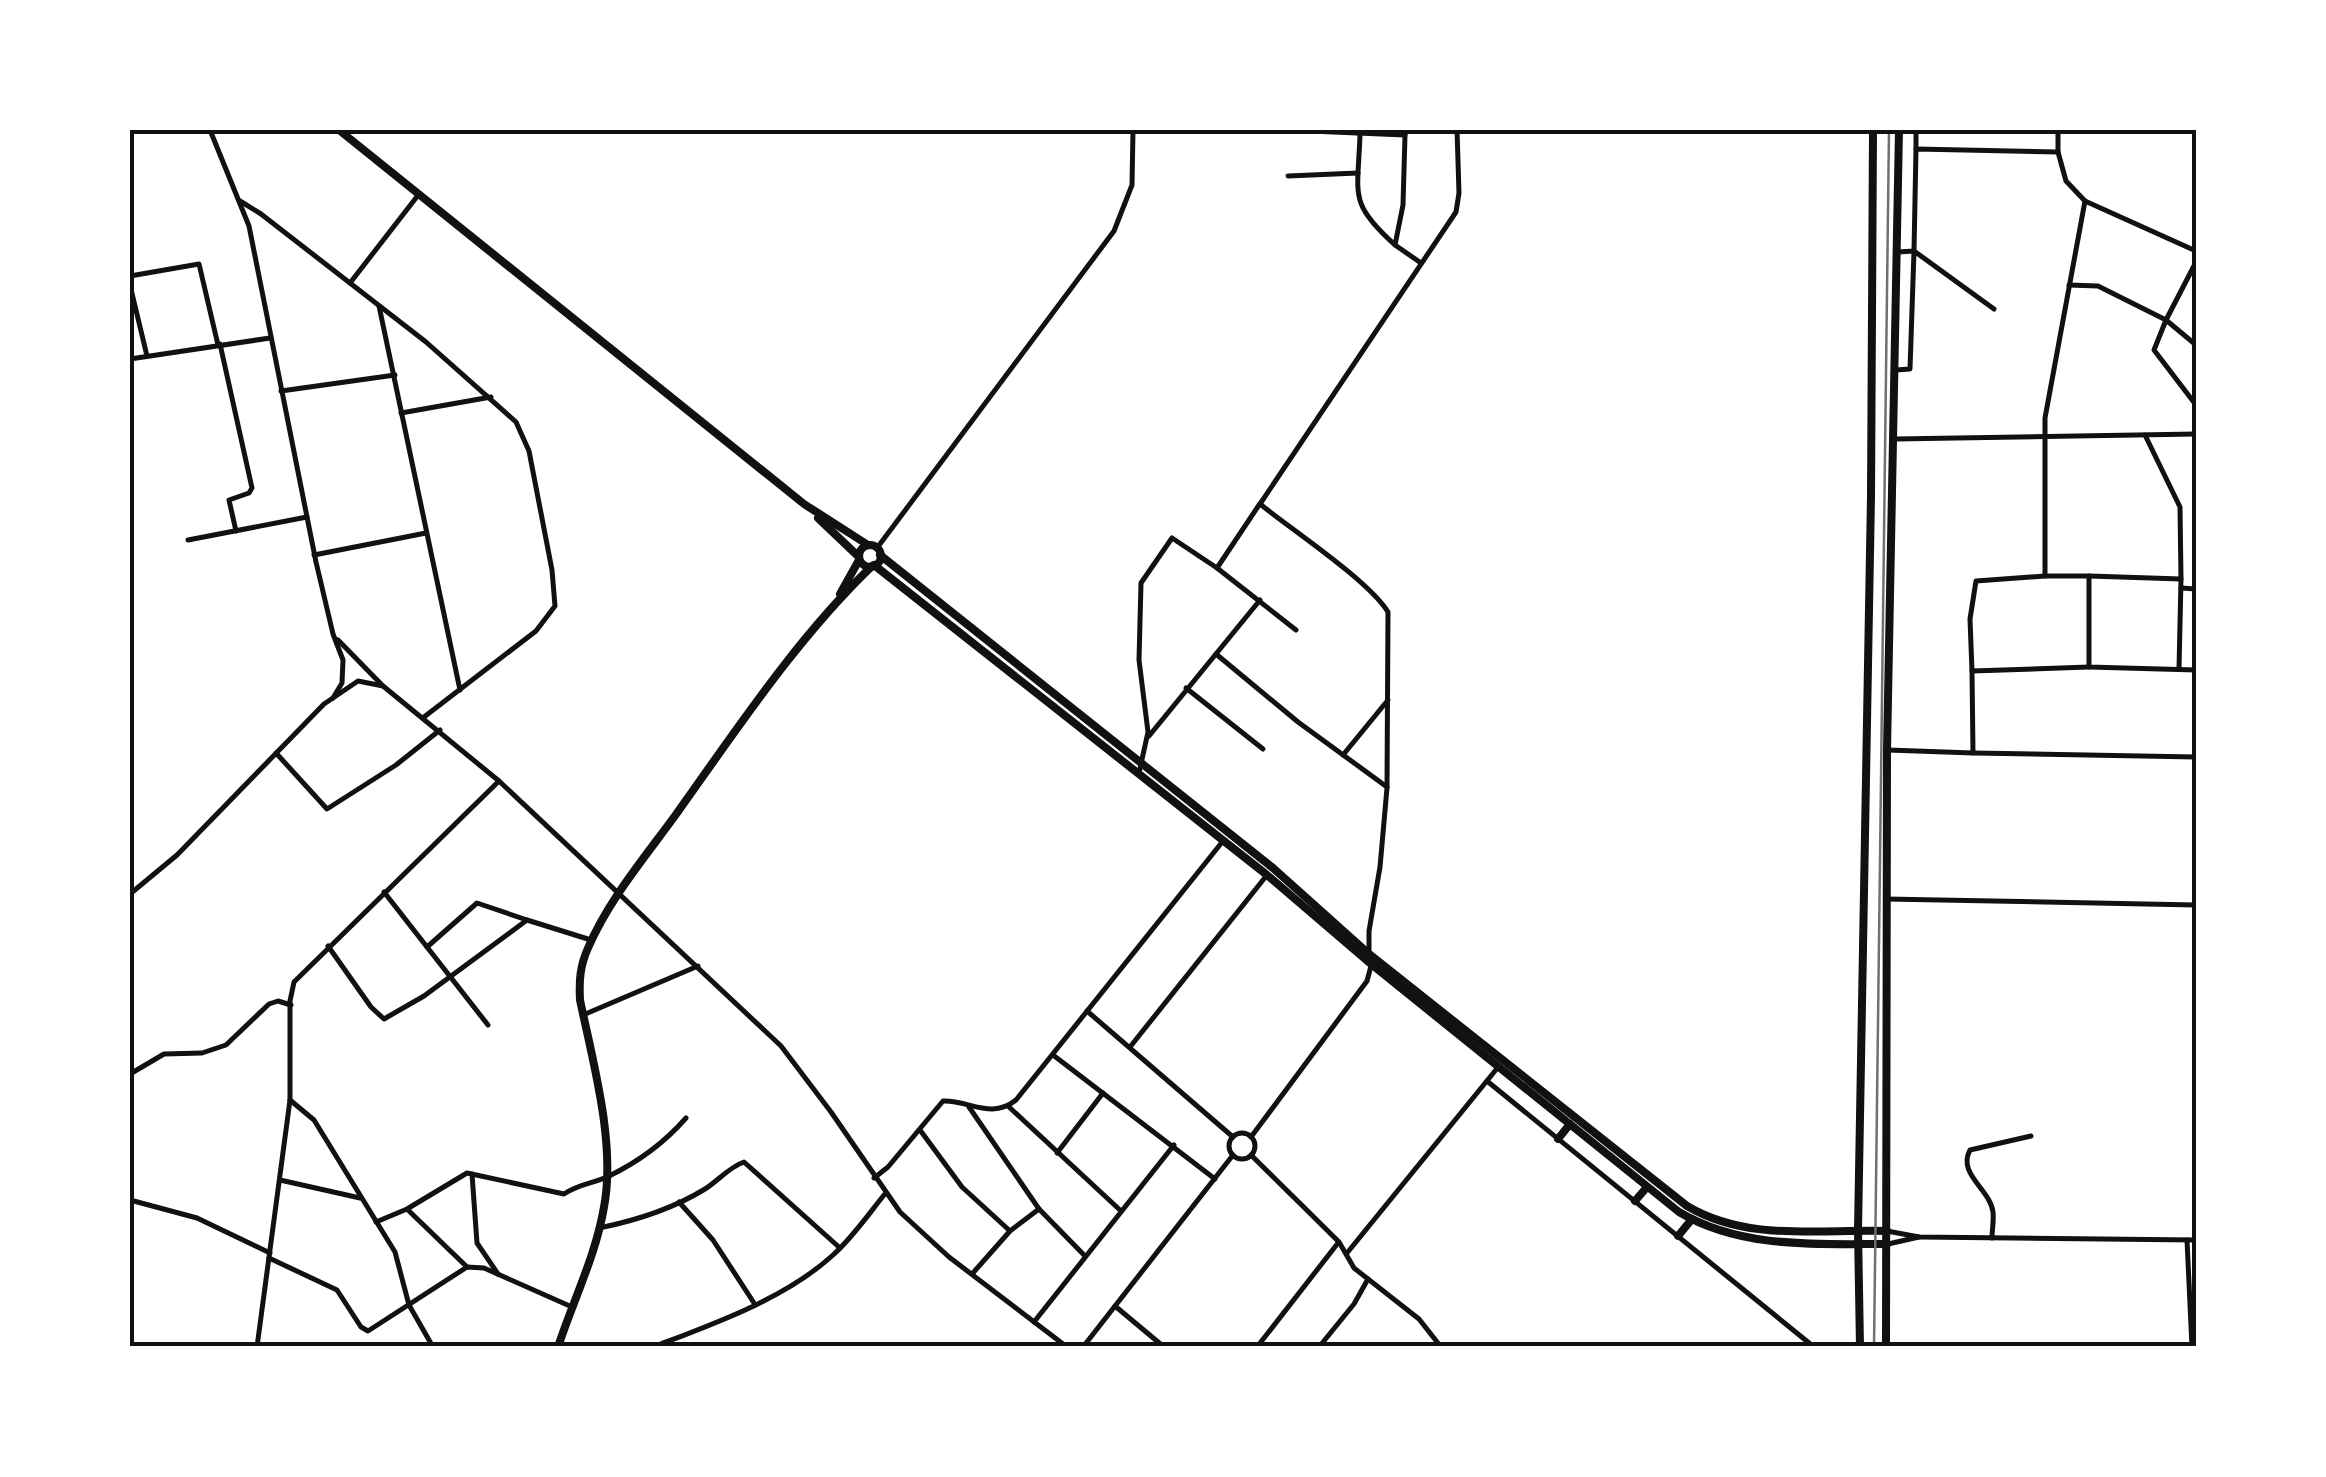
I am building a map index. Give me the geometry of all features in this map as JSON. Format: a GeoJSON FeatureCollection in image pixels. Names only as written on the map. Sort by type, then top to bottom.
{"type":"FeatureCollection","features":[{"type":"Feature","properties":{"kind":"main road"},"geometry":{"type":"LineString","coordinates":[[339,130],[804,504],[859,559],[1141,768]]}},
{"type":"Feature","properties":{"kind":"main road"},"geometry":{"type":"LineString","coordinates":[[1860,1347],[1858,1230],[1873,130]]}},
{"type":"Feature","properties":{"kind":"main road"},"geometry":{"type":"LineString","coordinates":[[1886,1347],[1887,750],[1899,130]]}},
{"type":"Feature","properties":{"kind":"main road"},"geometry":{"type":"LineString","coordinates":[[804,504],[875,549],[1227,837],[1498,1066],[1692,1219],[1746,1238],[1887,1244]]}},
{"type":"Feature","properties":{"kind":"main road"},"geometry":{"type":"LineString","coordinates":[[558,1347],[599,1228],[606,1178],[602,1120],[578,981],[580,966],[620,892],[720,752],[832,606],[861,550],[875,549]]}},
{"type":"Feature","properties":{"kind":"main road"},"geometry":{"type":"LineString","coordinates":[[832,606],[873,566],[875,549]]}},
{"type":"Feature","properties":{"kind":"main road"},"geometry":{"type":"LineString","coordinates":[[1227,837],[1267,875],[1370,958],[1672,1196],[1698,1212],[1735,1226],[1760,1230],[1886,1232]]}},
{"type":"Feature","properties":{"kind":"main road"},"geometry":{"type":"LineString","coordinates":[[1558,1139],[1570,1124]]}},
{"type":"Feature","properties":{"kind":"main road"},"geometry":{"type":"LineString","coordinates":[[1635,1201],[1647,1187]]}},
{"type":"Feature","properties":{"kind":"main road"},"geometry":{"type":"LineString","coordinates":[[1678,1236],[1692,1219]]}},
{"type":"Feature","properties":{"kind":"street"},"geometry":{"type":"LineString","coordinates":[[210,130],[249,226],[306,517],[344,667],[342,684],[333,698]]}},
{"type":"Feature","properties":{"kind":"street"},"geometry":{"type":"LineString","coordinates":[[875,549],[1114,230],[1132,186],[1133,130]]}},
{"type":"Feature","properties":{"kind":"street"},"geometry":{"type":"LineString","coordinates":[[1285,130],[1360,135],[1405,133],[1402,205],[1395,245]]}},
{"type":"Feature","properties":{"kind":"street"},"geometry":{"type":"LineString","coordinates":[[1216,568],[1456,212],[1457,130]]}},
{"type":"Feature","properties":{"kind":"street"},"geometry":{"type":"LineString","coordinates":[[1896,370],[1910,369],[1916,130]]}},
{"type":"Feature","properties":{"kind":"street"},"geometry":{"type":"LineString","coordinates":[[2058,130],[2058,152],[2066,180],[2086,201],[2196,251]]}},
{"type":"Feature","properties":{"kind":"street"},"geometry":{"type":"LineString","coordinates":[[1360,135],[1360,208],[1395,245],[1422,262]]}},
{"type":"Feature","properties":{"kind":"street"},"geometry":{"type":"LineString","coordinates":[[1916,148],[2058,152]]}},
{"type":"Feature","properties":{"kind":"street"},"geometry":{"type":"LineString","coordinates":[[1288,176],[1358,173]]}},
{"type":"Feature","properties":{"kind":"street"},"geometry":{"type":"LineString","coordinates":[[350,283],[419,194]]}},
{"type":"Feature","properties":{"kind":"street"},"geometry":{"type":"LineString","coordinates":[[240,201],[379,305],[491,397],[516,422],[530,451],[557,599],[550,616],[536,631],[424,717]]}},
{"type":"Feature","properties":{"kind":"street"},"geometry":{"type":"LineString","coordinates":[[2045,576],[2044,434],[2086,201]]}},
{"type":"Feature","properties":{"kind":"street"},"geometry":{"type":"LineString","coordinates":[[1897,252],[1914,252],[1994,309]]}},
{"type":"Feature","properties":{"kind":"street"},"geometry":{"type":"LineString","coordinates":[[2196,262],[2154,350],[2196,405]]}},
{"type":"Feature","properties":{"kind":"street"},"geometry":{"type":"LineString","coordinates":[[130,276],[199,264],[252,488],[249,493],[229,500],[236,531]]}},
{"type":"Feature","properties":{"kind":"street"},"geometry":{"type":"LineString","coordinates":[[130,285],[147,356]]}},
{"type":"Feature","properties":{"kind":"street"},"geometry":{"type":"LineString","coordinates":[[2069,285],[2098,286],[2166,320],[2196,345]]}},
{"type":"Feature","properties":{"kind":"street"},"geometry":{"type":"LineString","coordinates":[[379,305],[460,690]]}},
{"type":"Feature","properties":{"kind":"street"},"geometry":{"type":"LineString","coordinates":[[130,359],[270,338]]}},
{"type":"Feature","properties":{"kind":"street"},"geometry":{"type":"LineString","coordinates":[[280,391],[394,375]]}},
{"type":"Feature","properties":{"kind":"street"},"geometry":{"type":"LineString","coordinates":[[401,413],[491,397]]}},
{"type":"Feature","properties":{"kind":"street"},"geometry":{"type":"LineString","coordinates":[[1895,439],[2196,434]]}},
{"type":"Feature","properties":{"kind":"street"},"geometry":{"type":"LineString","coordinates":[[2144,435],[2180,507],[2178,669]]}},
{"type":"Feature","properties":{"kind":"street"},"geometry":{"type":"LineString","coordinates":[[1251,1136],[1367,981],[1369,930],[1387,788],[1390,620],[1385,607],[1260,504]]}},
{"type":"Feature","properties":{"kind":"street"},"geometry":{"type":"LineString","coordinates":[[188,540],[306,517]]}},
{"type":"Feature","properties":{"kind":"street"},"geometry":{"type":"LineString","coordinates":[[314,554],[426,533]]}},
{"type":"Feature","properties":{"kind":"street"},"geometry":{"type":"LineString","coordinates":[[1141,768],[1147,738],[1139,660],[1142,578],[1172,538],[1296,630]]}},
{"type":"Feature","properties":{"kind":"street"},"geometry":{"type":"LineString","coordinates":[[1972,753],[1970,620],[1976,581],[2045,576],[2181,579]]}},
{"type":"Feature","properties":{"kind":"street"},"geometry":{"type":"LineString","coordinates":[[2088,668],[2090,576]]}},
{"type":"Feature","properties":{"kind":"street"},"geometry":{"type":"LineString","coordinates":[[2181,588],[2196,588]]}},
{"type":"Feature","properties":{"kind":"street"},"geometry":{"type":"LineString","coordinates":[[1147,738],[1260,600]]}},
{"type":"Feature","properties":{"kind":"street"},"geometry":{"type":"LineString","coordinates":[[333,634],[351,657],[499,781],[781,1046],[831,1112],[884,1194],[922,1234],[1067,1347]]}},
{"type":"Feature","properties":{"kind":"street"},"geometry":{"type":"LineString","coordinates":[[1216,654],[1387,788]]}},
{"type":"Feature","properties":{"kind":"street"},"geometry":{"type":"LineString","coordinates":[[1972,670],[2196,670]]}},
{"type":"Feature","properties":{"kind":"street"},"geometry":{"type":"LineString","coordinates":[[130,894],[177,855],[333,698],[358,681],[383,686]]}},
{"type":"Feature","properties":{"kind":"street"},"geometry":{"type":"LineString","coordinates":[[1186,688],[1263,749]]}},
{"type":"Feature","properties":{"kind":"street"},"geometry":{"type":"LineString","coordinates":[[1343,755],[1388,700]]}},
{"type":"Feature","properties":{"kind":"street"},"geometry":{"type":"LineString","coordinates":[[276,754],[327,810],[396,766],[440,730]]}},
{"type":"Feature","properties":{"kind":"street"},"geometry":{"type":"LineString","coordinates":[[1887,750],[2196,756]]}},
{"type":"Feature","properties":{"kind":"street"},"geometry":{"type":"LineString","coordinates":[[256,1347],[290,1100],[292,988],[298,975],[499,781]]}},
{"type":"Feature","properties":{"kind":"street"},"geometry":{"type":"LineString","coordinates":[[874,1178],[888,1167],[943,1101],[991,1110],[1008,1106],[1227,837]]}},
{"type":"Feature","properties":{"kind":"street"},"geometry":{"type":"LineString","coordinates":[[1130,1047],[1267,875]]}},
{"type":"Feature","properties":{"kind":"street"},"geometry":{"type":"LineString","coordinates":[[384,892],[488,1025]]}},
{"type":"Feature","properties":{"kind":"street"},"geometry":{"type":"LineString","coordinates":[[1886,899],[2196,905]]}},
{"type":"Feature","properties":{"kind":"street"},"geometry":{"type":"LineString","coordinates":[[426,947],[477,903],[591,940]]}},
{"type":"Feature","properties":{"kind":"street"},"geometry":{"type":"LineString","coordinates":[[328,946],[382,1018],[451,978],[526,920]]}},
{"type":"Feature","properties":{"kind":"street"},"geometry":{"type":"LineString","coordinates":[[584,1015],[698,966]]}},
{"type":"Feature","properties":{"kind":"street"},"geometry":{"type":"LineString","coordinates":[[130,1074],[164,1054],[217,1050],[270,1004],[278,1001],[291,1006]]}},
{"type":"Feature","properties":{"kind":"street"},"geometry":{"type":"LineString","coordinates":[[1087,1012],[1233,1136]]}},
{"type":"Feature","properties":{"kind":"street"},"geometry":{"type":"LineString","coordinates":[[1053,1055],[1215,1179]]}},
{"type":"Feature","properties":{"kind":"street"},"geometry":{"type":"LineString","coordinates":[[1347,1252],[1498,1066]]}},
{"type":"Feature","properties":{"kind":"street"},"geometry":{"type":"LineString","coordinates":[[1486,1081],[1814,1347]]}},
{"type":"Feature","properties":{"kind":"street"},"geometry":{"type":"LineString","coordinates":[[1057,1154],[1103,1094]]}},
{"type":"Feature","properties":{"kind":"street"},"geometry":{"type":"LineString","coordinates":[[290,1100],[314,1120],[397,1257],[409,1304],[433,1347]]}},
{"type":"Feature","properties":{"kind":"street"},"geometry":{"type":"LineString","coordinates":[[968,1106],[1039,1209],[1085,1256]]}},
{"type":"Feature","properties":{"kind":"street"},"geometry":{"type":"LineString","coordinates":[[1008,1106],[1121,1211]]}},
{"type":"Feature","properties":{"kind":"street"},"geometry":{"type":"LineString","coordinates":[[376,1222],[407,1209],[461,1175],[472,1173],[559,1194],[577,1184],[606,1178],[666,1140],[686,1118]]}},
{"type":"Feature","properties":{"kind":"street"},"geometry":{"type":"LineString","coordinates":[[920,1130],[962,1187],[1010,1231]]}},
{"type":"Feature","properties":{"kind":"street"},"geometry":{"type":"LineString","coordinates":[[1233,1136],[1246,1133],[1255,1149],[1251,1155],[1233,1155]]}},
{"type":"Feature","properties":{"kind":"street"},"geometry":{"type":"LineString","coordinates":[[1083,1347],[1233,1155],[1233,1136]]}},
{"type":"Feature","properties":{"kind":"street"},"geometry":{"type":"LineString","coordinates":[[1992,1238],[1992,1206],[1965,1159],[1970,1150],[2031,1136]]}},
{"type":"Feature","properties":{"kind":"street"},"geometry":{"type":"LineString","coordinates":[[1034,1322],[1174,1145]]}},
{"type":"Feature","properties":{"kind":"street"},"geometry":{"type":"LineString","coordinates":[[1251,1155],[1339,1242],[1354,1268],[1419,1319],[1442,1346]]}},
{"type":"Feature","properties":{"kind":"street"},"geometry":{"type":"LineString","coordinates":[[599,1228],[634,1220],[679,1202],[744,1162],[840,1248]]}},
{"type":"Feature","properties":{"kind":"street"},"geometry":{"type":"LineString","coordinates":[[472,1173],[477,1243],[498,1274]]}},
{"type":"Feature","properties":{"kind":"street"},"geometry":{"type":"LineString","coordinates":[[280,1180],[361,1198]]}},
{"type":"Feature","properties":{"kind":"street"},"geometry":{"type":"LineString","coordinates":[[653,1347],[754,1303],[812,1272],[840,1248],[884,1194]]}},
{"type":"Feature","properties":{"kind":"street"},"geometry":{"type":"LineString","coordinates":[[130,1200],[197,1218],[337,1290],[361,1327],[368,1331],[467,1267],[484,1268],[572,1307]]}},
{"type":"Feature","properties":{"kind":"street"},"geometry":{"type":"LineString","coordinates":[[679,1202],[713,1240],[754,1303]]}},
{"type":"Feature","properties":{"kind":"street"},"geometry":{"type":"LineString","coordinates":[[407,1209],[467,1267]]}},
{"type":"Feature","properties":{"kind":"street"},"geometry":{"type":"LineString","coordinates":[[972,1274],[1010,1231],[1039,1209]]}},
{"type":"Feature","properties":{"kind":"street"},"geometry":{"type":"LineString","coordinates":[[1886,1232],[1919,1237],[2196,1240]]}},
{"type":"Feature","properties":{"kind":"street"},"geometry":{"type":"LineString","coordinates":[[1887,1244],[1919,1237]]}},
{"type":"Feature","properties":{"kind":"street"},"geometry":{"type":"LineString","coordinates":[[2187,1240],[2192,1347]]}},
{"type":"Feature","properties":{"kind":"street"},"geometry":{"type":"LineString","coordinates":[[1257,1347],[1339,1242]]}},
{"type":"Feature","properties":{"kind":"street"},"geometry":{"type":"LineString","coordinates":[[1318,1347],[1354,1304],[1368,1280]]}},
{"type":"Feature","properties":{"kind":"street"},"geometry":{"type":"LineString","coordinates":[[1115,1306],[1164,1347]]}},
{"type":"Feature","properties":{"kind":"tram line"},"geometry":{"type":"LineString","coordinates":[[1874,1347],[1889,130]]}}]}
